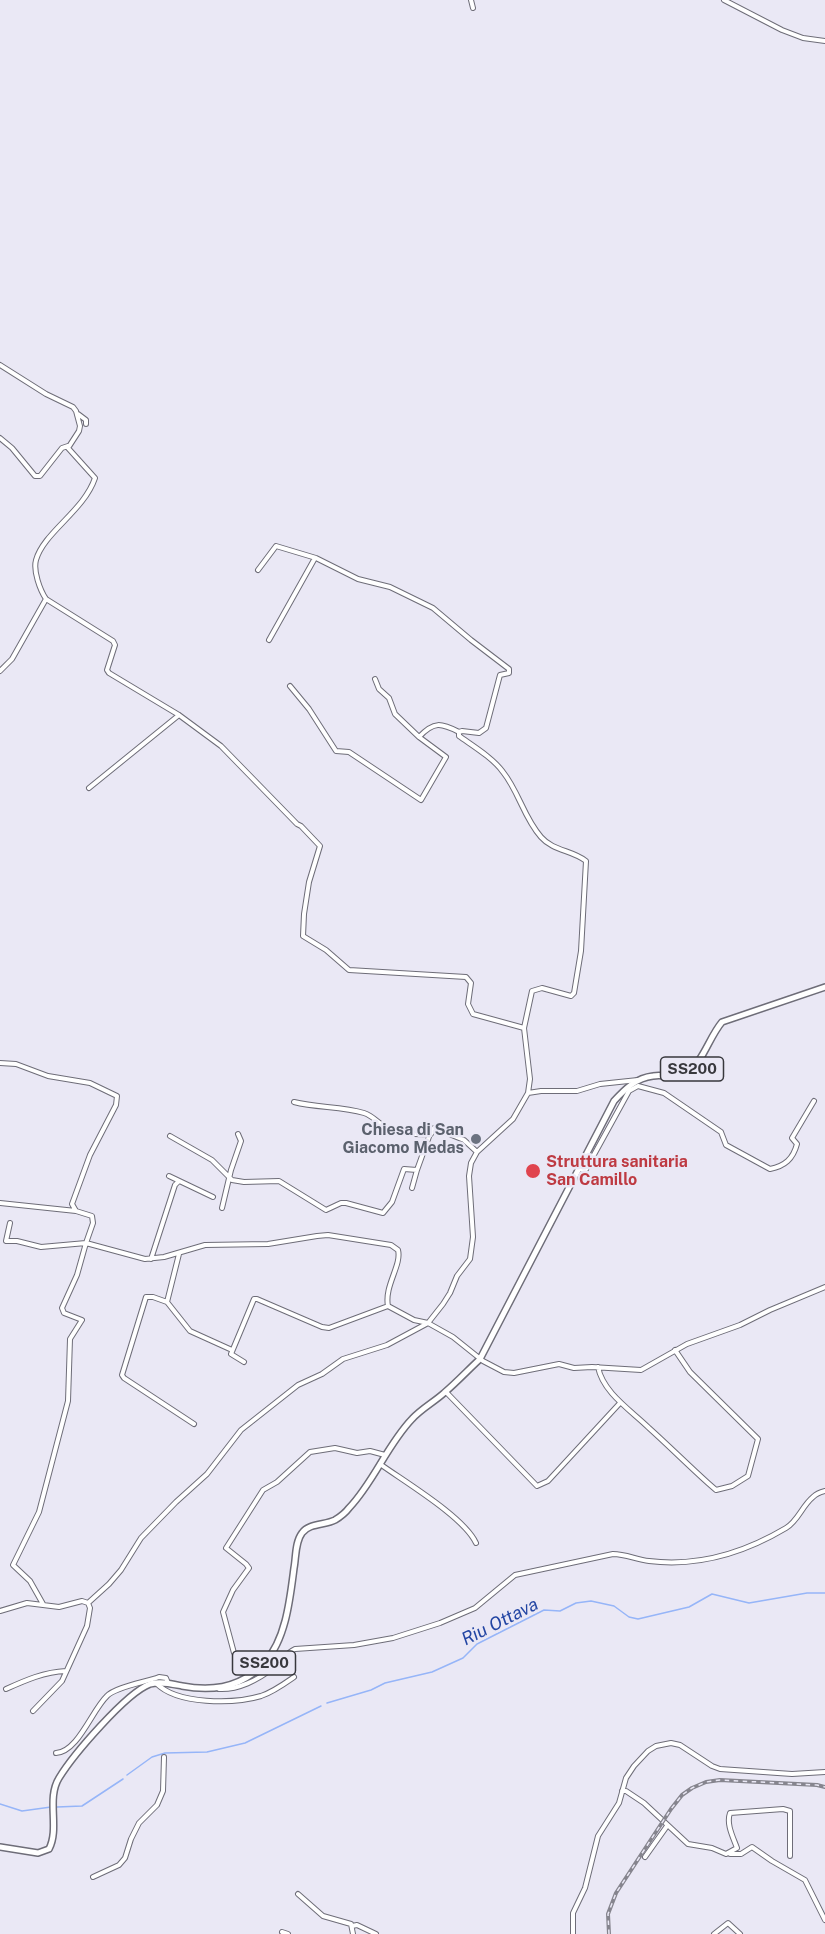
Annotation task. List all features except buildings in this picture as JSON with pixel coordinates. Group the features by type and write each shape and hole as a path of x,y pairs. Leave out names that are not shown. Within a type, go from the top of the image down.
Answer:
{"main road":[{"name":"SS200","path":"156,1683 219,1689 240,1682 271,1655 280,1634 290,1595 302,1532 310,1527 336,1520 348,1510 361,1495 412,1419 446,1392 480,1359 614,1101 638,1080 653,1076 681,1076 688,1073 697,1065 713,1033 722,1022 825,987"},
{"path":"0,1847 38,1853 49,1849 53,1838 55,1787 59,1778 109,1718 131,1696 156,1683"}],"street":[{"path":"471,0 473,8"},
{"path":"724,0 803,38 825,41"},
{"path":"0,364 46,394 73,407 77,414 80,431 69,446 62,448 40,476 35,476 0,438"},
{"path":"77,414 86,420 86,424"},
{"path":"69,446 70,452 95,478 85,500 43,546 35,561 38,580 46,599 112,641 115,645 107,670 109,673 179,715 221,746 320,846 309,882 303,936 326,950 349,970 466,977 471,983 468,1004 473,1014 524,1028"},
{"path":"258,570 274,546 315,558 358,579 390,587 433,608 511,671 500,675 486,728 479,733 459,732 447,726 434,725 426,729 419,737"},
{"path":"269,640 315,558"},
{"path":"0,671 12,659 46,599"},
{"path":"290,686 309,709 336,751 349,752 421,800 446,757 419,737 395,714 389,698 379,689 375,679"},
{"path":"89,788 179,715"},
{"path":"88,1603 121,1570 141,1538 207,1474 241,1430 298,1385 322,1374 343,1359 387,1345 428,1323 450,1293 457,1276 470,1259 473,1237 469,1176 471,1163 477,1152 513,1119 528,1093 530,1079 524,1028 532,991 542,988 571,996 574,993 581,951 586,861 580,856 556,849 542,838 529,821 503,771 459,736 459,732"},
{"path":"0,1063 16,1064 48,1076 90,1083 117,1096 116,1105 89,1159 72,1204 76,1210"},
{"path":"528,1093 541,1090 577,1090 600,1084 638,1080"},
{"path":"580,1169 585,1171 628,1091 638,1086 664,1093 721,1132 726,1145 770,1169 784,1166 795,1152 797,1144 792,1138 814,1101"},
{"path":"294,1102 366,1113 385,1128 430,1134"},
{"path":"412,1188 434,1128 464,1140 477,1152"},
{"path":"222,1209 229,1177 241,1141 238,1134"},
{"path":"170,1136 212,1160 232,1180 279,1181 326,1210 346,1203 383,1213 387,1211 392,1202 404,1169 417,1170"},
{"path":"169,1176 213,1197"},
{"path":"151,1258 175,1185 179,1181"},
{"path":"0,1203 76,1210 92,1216 93,1223 76,1275 62,1308 64,1313 81,1320 70,1339 68,1401 39,1512 13,1565 30,1581 42,1604"},
{"path":"10,1223 6,1241 17,1241 41,1247 86,1243 145,1259 179,1254 205,1245 268,1244 317,1236 391,1245 398,1250 399,1256 386,1299 388,1306 414,1320 428,1323 453,1337 480,1359 504,1372 514,1373 559,1364 574,1368 642,1370 687,1344 740,1325 825,1287"},
{"path":"167,1302 179,1254"},
{"path":"194,1424 122,1375 146,1297 167,1302 190,1331 232,1350"},
{"path":"244,1362 232,1356 232,1350 254,1299 329,1328 388,1306"},
{"path":"485,1350 484,1357 491,1365"},
{"path":"598,1367 601,1376 620,1403 647,1425 716,1490 732,1486 748,1476 758,1439 690,1371 675,1350"},
{"path":"472,1366 482,1363 491,1365"},
{"path":"446,1392 537,1486 548,1481 620,1403"},
{"path":"234,1653 223,1612 233,1590 249,1569 226,1548 263,1490 277,1482 314,1450 335,1448 357,1454 370,1451 386,1455"},
{"path":"380,1464 456,1520 471,1534 476,1543"},
{"path":"219,1689 232,1690 252,1680 273,1668 295,1649 393,1638 440,1623 475,1608 515,1575 613,1554 622,1554 648,1562 695,1561 738,1552 790,1526 813,1496 825,1491"},
{"path":"0,1611 27,1603 59,1607 82,1601 88,1603"},
{"path":"33,1711 62,1681 87,1626 90,1608 88,1603"},
{"path":"6,1689 32,1677 66,1671"},
{"path":"56,1753 66,1750 84,1730 95,1707 109,1693 159,1677 166,1678 168,1684"},
{"path":"156,1683 160,1688 192,1700 226,1701 264,1695 294,1677"},
{"path":"573,1934 573,1912 585,1888 598,1836 619,1803 629,1772 644,1755 656,1746 671,1743 680,1745 720,1769 792,1774 825,1772"},
{"path":"93,1877 119,1865 125,1858 139,1823 157,1805 163,1791 164,1757"},
{"path":"622,1791 626,1791 644,1803 688,1844 739,1855 752,1847 805,1880 825,1920"},
{"path":"729,1854 737,1848 730,1828 728,1817 730,1813 783,1809 790,1810 790,1857"},
{"path":"645,1857 667,1826"},
{"path":"298,1894 323,1916 352,1926 357,1924 376,1934"},
{"path":"714,1934 728,1923 740,1934"},
{"path":"352,1926 353,1934"},
{"path":"282,1932 288,1934"}],"waterway":[{"name":"Riu Ottava","path":"327,1703 371,1690 385,1683 432,1672 463,1658 477,1644 544,1610 560,1611 576,1603 591,1601 614,1606 629,1617 638,1619 689,1607 712,1594 749,1603 807,1593 825,1593"},
{"name":"Riu Ottava","path":"127,1775 152,1757 165,1753 207,1752 245,1743 321,1706"},
{"name":"Riu Ottava","path":"57,1807 82,1806 123,1779"},
{"name":"Riu Ottava","path":"0,1804 22,1811 51,1807"}],"railway":[{"path":"609,1934 608,1914 616,1893 671,1809 682,1795 692,1788 706,1782 720,1780 825,1787"}],"place":[{"name":"Chiesa di San Giacomo Medas","path":"476,1139"},
{"name":"Struttura sanitaria San Camillo","path":"533,1171"}]}
